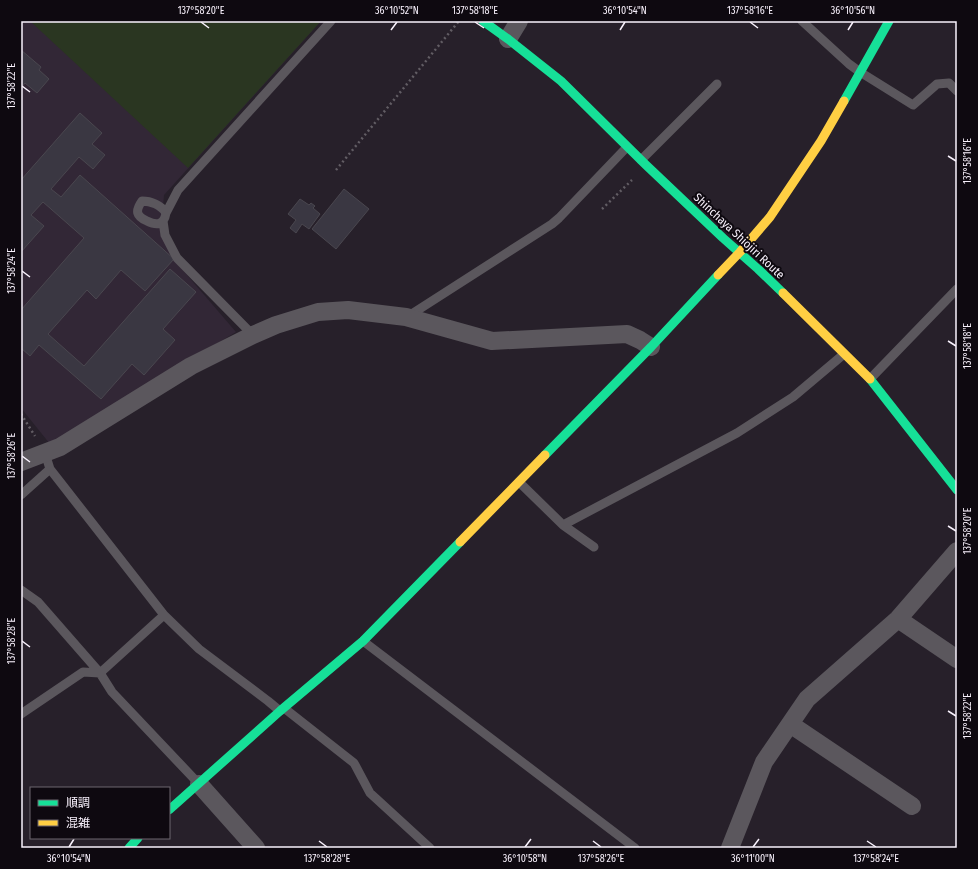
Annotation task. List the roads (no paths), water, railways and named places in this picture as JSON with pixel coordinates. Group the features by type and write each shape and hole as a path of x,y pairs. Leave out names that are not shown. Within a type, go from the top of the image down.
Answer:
{"street":[{"name":"Shinchaya Shiojiri Route","path":"483,21 561,81 627,147 723,238 758,268 870,379 957,490"},
{"path":"508,39 519,21"},
{"path":"170,809 282,709 363,641 651,348 740,252 770,217 821,142 889,21"},
{"path":"21,462 48,461 60,447 190,366 276,325 318,312 348,310 406,317 492,341 627,334 640,340 651,348"},
{"path":"730,848 764,762 807,699 898,619 957,551"},
{"path":"898,619 957,659"},
{"path":"790,724 912,806"},
{"path":"199,784 256,848"},
{"path":"129,848 137,839"}],"lane":[{"path":"253,335 177,258 165,234 164,217 178,190 331,21"},
{"path":"802,21 849,64 913,105 937,84 950,83 957,91"},
{"path":"644,163 717,84"},
{"path":"406,317 552,224 627,147"},
{"path":"870,379 957,290"},
{"path":"563,525 737,433 793,397 844,354"},
{"path":"21,495 48,461 164,615 199,650 268,701 282,709 354,763 370,793 430,848"},
{"path":"519,482 563,525 594,548"},
{"path":"21,590 38,602 100,673 112,692 199,784"},
{"path":"21,714 84,672 100,673 164,615"},
{"path":"363,641 634,848"}]}
